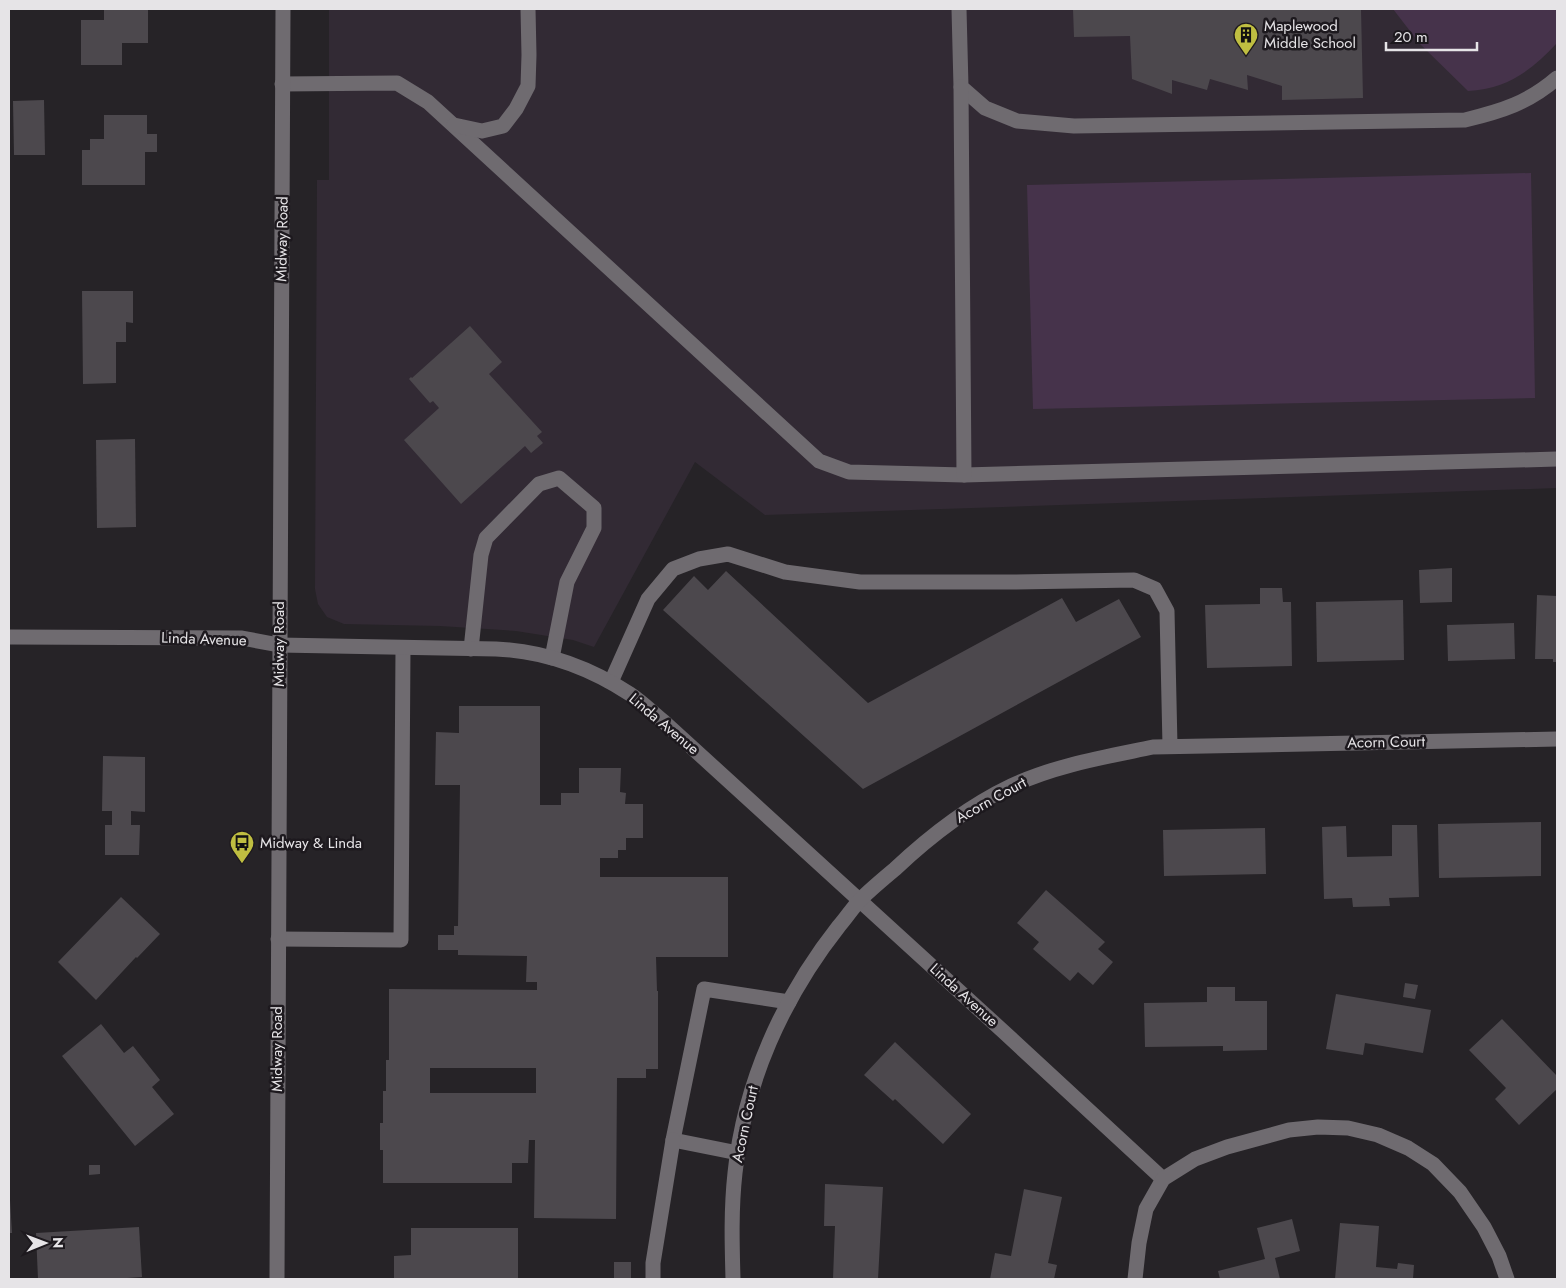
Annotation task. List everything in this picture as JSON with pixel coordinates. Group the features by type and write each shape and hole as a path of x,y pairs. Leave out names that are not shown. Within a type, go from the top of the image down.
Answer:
{"street":[{"name":"Midway Road","path":"277,1279 283,9"},
{"path":"453,124 482,131 503,126 516,109 528,86 528,9"},
{"path":"959,9 964,475"},
{"path":"961,87 985,108 1017,121 1074,126 1416,121 1465,120 1495,112 1521,103 1557,78"},
{"path":"282,84 397,83 428,102 819,461 849,472 964,475 1557,459"},
{"path":"471,649 481,555 486,538 539,484 559,478 594,508 594,528 567,582 552,658"},
{"path":"611,682 648,599 673,569 699,559 728,554 785,572 860,582 1134,580 1155,589 1167,611 1170,746"},
{"name":"Linda Avenue","path":"9,637 242,638 279,645 510,649 552,658 589,671 632,695 664,721 1163,1179"},
{"path":"278,939 400,940 403,648"},
{"name":"Acorn Court","path":"733,1279 732,1223 735,1174 743,1125 756,1077 774,1031 796,987 823,946 860,900 913,852 977,804 1012,786 1050,771 1088,760 1153,747 1557,739"},
{"path":"653,1279 653,1263 673,1140 704,989 789,1002"},
{"path":"1135,1279 1139,1243 1146,1209 1163,1179 1196,1159 1227,1147 1289,1130 1318,1127 1348,1128 1378,1135 1408,1148 1433,1164 1460,1192 1484,1227 1499,1256 1507,1279"},
{"path":"673,1140 738,1153"}],"shaded area":[{"path":"329,9 1557,9 1557,488 765,515 695,462 594,647 573,640 516,631 440,626 344,624 327,617 318,604 315,589 317,180 329,180"},
{"path":"1393,9 1557,9 1557,43 1538,62 1517,77 1495,87 1468,91 1420,44"},
{"path":"1531,173 1535,398 1033,409 1027,185"}],"building":[{"path":"104,9 148,9 148,43 122,43 122,65 81,65 81,20 104,20"},
{"name":"Maplewood Middle School","path":"1073,9 1361,9 1363,98 1282,100 1282,86 1247,75 1248,90 1210,79 1207,90 1172,80 1172,94 1132,79 1130,36 1074,37"},
{"path":"44,100 45,155 14,155 13,101"},
{"path":"104,115 147,115 147,134 157,134 157,152 145,152 145,185 82,185 82,150 90,150 90,139 104,139"},
{"path":"82,291 133,291 133,323 126,322 126,342 116,342 116,383 83,384"},
{"path":"470,326 502,362 489,374 542,432 537,436 543,443 531,453 525,446 461,504 404,440 439,408 433,401 430,403 409,379"},
{"path":"135,439 136,527 97,528 96,440"},
{"path":"1452,568 1452,602 1420,603 1419,570"},
{"path":"726,571 868,703 1062,598 1076,622 1119,599 1141,637 863,789 663,610 694,576 708,590"},
{"path":"1260,588 1282,588 1283,602 1291,602 1292,666 1207,668 1205,605 1260,604"},
{"path":"1537,595 1557,596 1557,662 1553,662 1553,659 1535,659"},
{"path":"1403,600 1404,660 1317,662 1316,602"},
{"path":"1514,623 1515,659 1448,661 1447,625"},
{"path":"459,706 540,706 540,805 561,805 561,793 579,793 579,768 621,768 620,792 626,793 625,804 643,804 643,838 626,838 626,850 618,850 618,858 600,858 600,877 728,877 728,957 656,957 658,1069 646,1069 646,1078 617,1078 616,1219 534,1218 535,1140 529,1140 528,1163 512,1163 512,1183 383,1183 383,1150 380,1150 380,1123 383,1123 383,1091 386,1091 386,1060 389,1060 389,989 537,990 537,982 526,982 527,956 458,955 458,950 438,950 438,935 454,935 454,926 458,926 460,785 435,785 436,732 459,733","holes":["430,1068 536,1068 536,1093 430,1093"]},
{"path":"103,756 145,757 145,812 131,811 131,825 140,825 139,855 105,855 105,825 112,825 112,811 102,811"},
{"path":"1541,822 1541,876 1439,878 1438,824"},
{"path":"1392,825 1417,825 1419,897 1389,898 1390,906 1353,907 1352,898 1324,899 1322,827 1346,826 1347,857 1392,856"},
{"path":"1265,828 1266,874 1164,876 1163,830"},
{"path":"1046,890 1105,942 1098,949 1113,962 1093,985 1078,972 1070,981 1033,949 1039,942 1017,923"},
{"path":"121,897 160,934 96,1000 58,962"},
{"path":"1405,983 1418,985 1415,999 1403,997"},
{"path":"1207,987 1235,987 1235,1001 1267,1001 1267,1050 1223,1051 1223,1046 1145,1047 1144,1003 1207,1002"},
{"path":"1336,994 1431,1010 1423,1053 1365,1043 1363,1055 1326,1049"},
{"path":"1502,1019 1557,1076 1557,1089 1519,1125 1495,1099 1506,1088 1469,1050"},
{"path":"101,1024 124,1053 133,1046 160,1080 152,1087 174,1114 135,1146 62,1056"},
{"path":"895,1042 971,1114 943,1144 895,1099 893,1101 864,1075"},
{"path":"89,1165 100,1165 100,1174 89,1175"},
{"path":"825,1184 883,1187 878,1279 833,1279 835,1226 824,1226"},
{"path":"1024,1189 1062,1197 1048,1263 1057,1265 1054,1279 990,1279 995,1253 1011,1256"},
{"path":"10,1200 12,1233 9,1233"},
{"path":"1292,1219 1300,1251 1275,1258 1280,1279 1220,1279 1218,1271 1265,1259 1257,1228"},
{"path":"1340,1223 1379,1226 1376,1267 1397,1269 1398,1263 1414,1265 1413,1279 1335,1279"},
{"path":"139,1227 142,1277 38,1279 36,1233"},
{"path":"411,1228 518,1228 518,1279 394,1279 394,1256 411,1255"},
{"path":"614,1262 631,1262 631,1279 614,1279"}],"place":[{"name":"Maplewood Middle School","path":"1246,56"},
{"name":"Midway & Linda","path":"242,864"}]}
